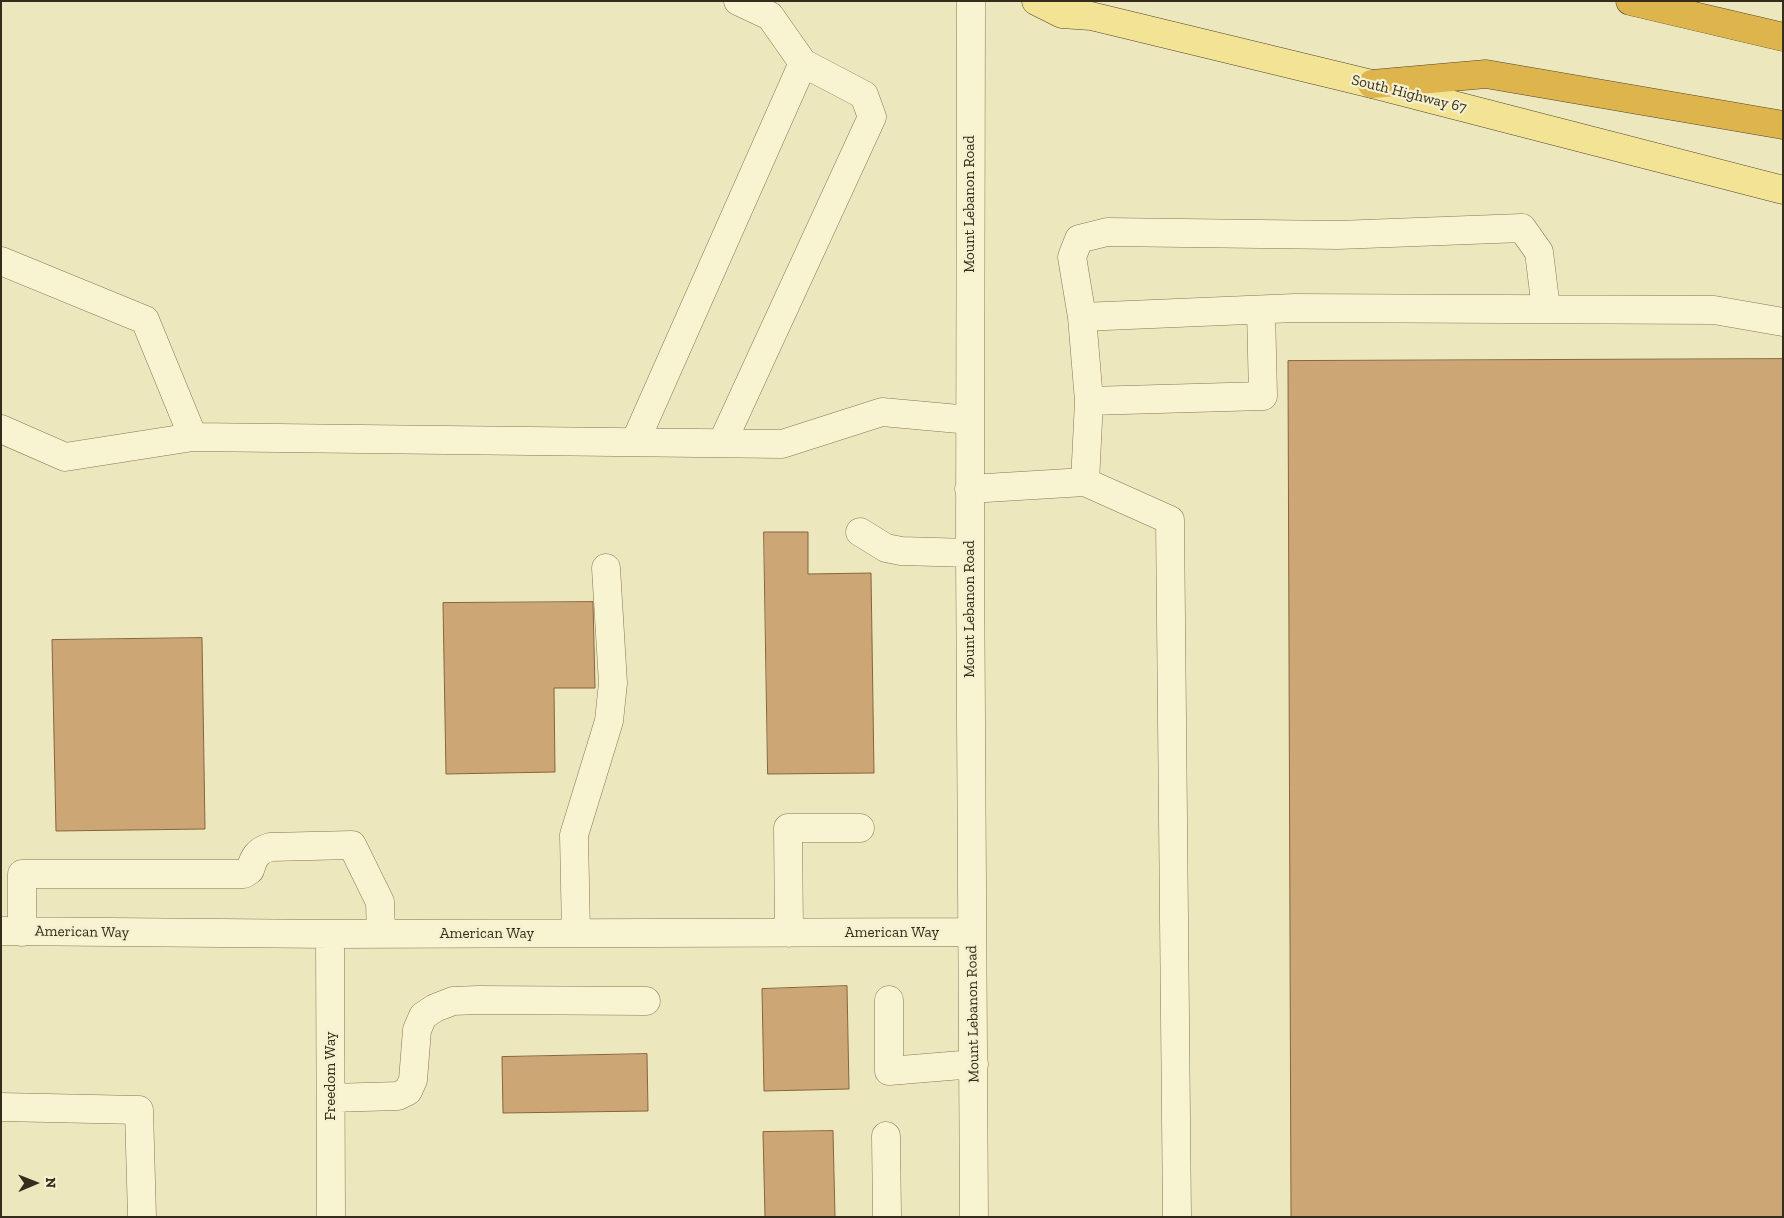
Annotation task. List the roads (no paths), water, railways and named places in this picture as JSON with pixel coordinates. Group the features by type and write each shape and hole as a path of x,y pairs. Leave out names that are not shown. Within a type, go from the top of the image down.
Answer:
{"highway":[{"path":"1630,1 1783,37"},
{"path":"1372,84 1486,74 1783,125"}],"main road":[{"name":"South Highway 67","path":"1036,1 1062,14 1083,9 1783,190"}],"street":[{"path":"722,443 872,117 864,95 803,63 770,16 738,1"},
{"name":"Mount Lebanon Road","path":"970,1 970,553 974,1217"},
{"path":"635,442 803,63"},
{"path":"1085,482 1089,401 1082,317 1072,257 1078,239 1107,232 1338,235 1522,228 1539,252 1546,309"},
{"path":"1,260 145,320 193,438"},
{"path":"1082,317 1295,308 1714,310 1783,322"},
{"path":"1089,401 1263,396 1261,310"},
{"path":"1,429 65,457 193,438 782,444 882,412 970,420"},
{"path":"970,489 1085,482 1170,520 1177,1217"},
{"path":"860,532 886,548 901,551 970,553"},
{"path":"576,934 574,834 609,721 614,683 606,568"},
{"path":"789,933 788,828 860,828"},
{"path":"12,931 22,874 244,874 250,870 258,851 270,847 352,845 380,902 381,934"},
{"name":"American Way","path":"12,931 330,934 972,932"},
{"name":"Freedom Way","path":"330,934 331,1217"},
{"path":"889,1000 889,1071 974,1064"},
{"path":"331,1098 398,1096 408,1091 413,1080 417,1030 423,1016 435,1008 453,1001 646,1001"},
{"path":"1,1107 139,1110 142,1217"},
{"path":"886,1136 887,1217"}]}
